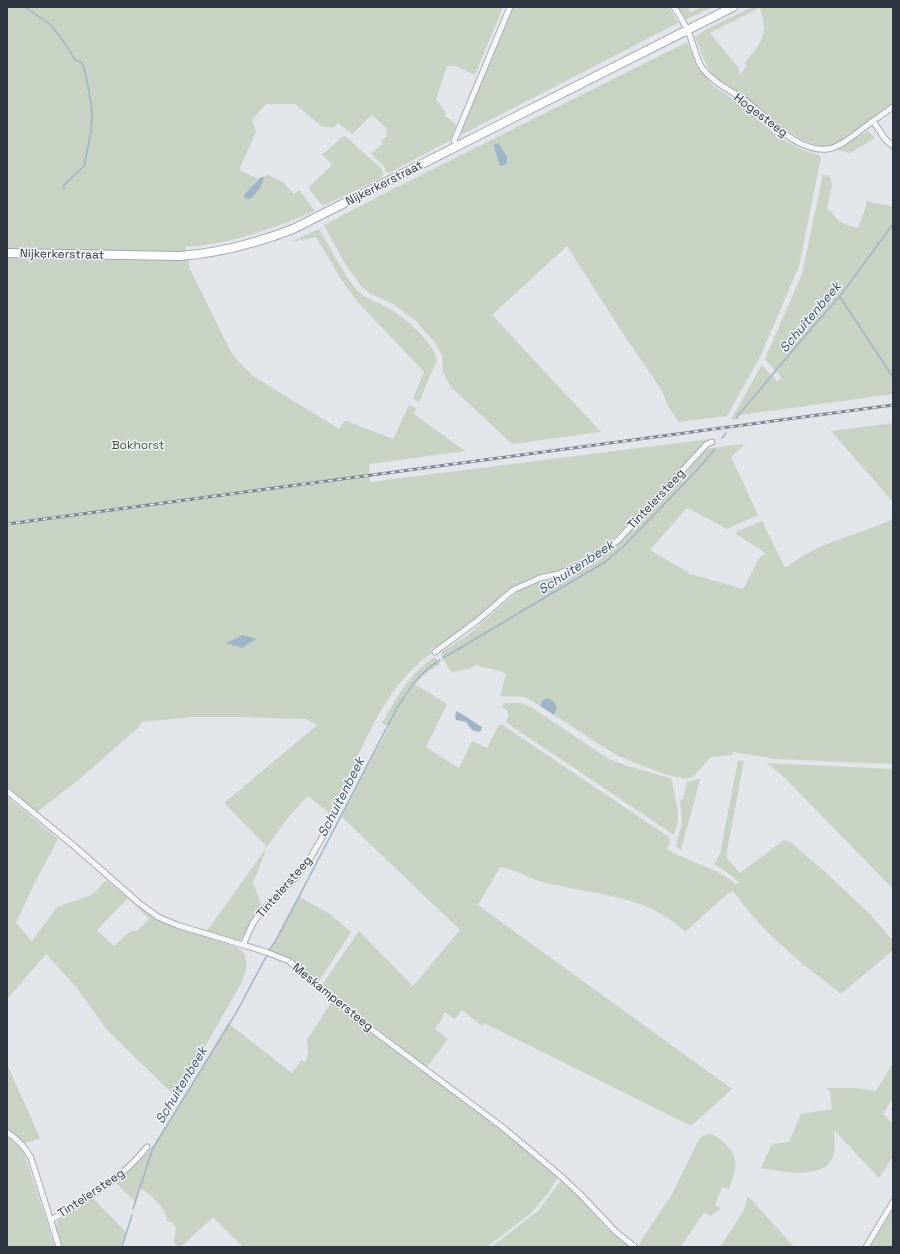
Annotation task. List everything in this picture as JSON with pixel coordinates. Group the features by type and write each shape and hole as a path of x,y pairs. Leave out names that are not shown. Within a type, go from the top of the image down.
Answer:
{"main road":[{"name":"Nijkerkerstraat","path":"7,253 196,255 238,247 293,229 733,7"}],"street":[{"path":"457,146 454,141 510,7"},
{"name":"Hogesteeg","path":"674,7 687,31 701,66 714,81 744,100 776,127 805,145 817,149 827,150 837,146 893,107"},
{"path":"873,121 885,139 893,146"},
{"name":"Tintelersteeg","path":"435,652 477,621 513,590 540,578 558,574 602,553 618,540 707,444 712,442"},
{"name":"Meskampersteeg","path":"7,791 148,910 172,923 289,961 355,1017 501,1126 562,1177 616,1232 635,1247"},
{"name":"Tintelersteeg","path":"243,945 253,923 261,912 297,876 312,855 327,829"},
{"path":"7,1132 26,1149 31,1158 59,1247"},
{"name":"Tintelersteeg","path":"51,1220 111,1182 127,1170 147,1148"},
{"path":"866,1247 893,1202"}],"green space":[{"name":"Bokhorst","path":"7,7 503,7 475,75 456,66 447,66 436,99 446,116 456,125 453,139 389,173 386,172 383,165 371,154 383,144 381,141 387,136 386,128 372,115 352,134 338,123 333,128 321,126 295,104 266,104 252,120 256,132 239,170 259,179 244,195 261,187 264,177 268,175 283,182 294,194 299,190 315,211 252,235 219,243 185,247 190,269 231,352 253,376 339,429 344,422 347,421 393,439 409,405 416,408 414,414 465,451 370,464 370,482 710,439 607,545 594,554 571,563 571,565 555,572 533,577 516,586 438,649 435,647 430,650 432,653 419,663 398,685 381,711 330,814 308,796 289,816 267,847 224,803 317,725 306,719 193,717 141,722 139,727 82,777 37,812 7,786"},
{"path":"511,7 669,7 678,23 457,137"},
{"path":"676,7 687,7 691,12 701,7 713,7 685,20"},
{"path":"752,7 893,7 893,103 870,121 834,144 827,146 817,145 806,141 794,135 744,96 723,83 712,73 704,60 695,37 705,30","holes":["760,8 764,25 762,38 744,64 747,65 740,75 738,67 710,33"]},
{"path":"687,42 697,65 711,84 745,108 776,135 805,151 821,157 799,266 760,357 727,416 679,422 668,406 662,391 567,246 492,315 601,432 512,444 450,386 443,372 443,358 437,345 415,320 393,304 369,293 361,286 344,262 324,225"},
{"path":"868,131 875,138 850,153 837,150"},
{"path":"345,136 380,167 383,172 383,177 323,206 308,188 332,165 322,154"},
{"path":"823,174 830,177 832,186 827,209 838,220 849,226 858,228 866,206 866,201 893,207 893,394 740,415 738,419 731,420 762,365 778,382 781,377 765,359 802,274"},
{"path":"319,229 342,270 358,291 365,297 390,309 404,319 425,338 430,345 437,360 419,402 413,399 424,372 356,300 341,279 316,237 290,242"},
{"path":"893,423 893,502 831,431"},
{"path":"745,444 731,457 758,515 727,529 688,508 650,550 691,574 743,589 760,557 766,553 736,534 736,532 762,521 784,566 787,567 799,558 825,545 893,519 893,764 775,759 733,752 733,755 711,757 693,777 685,779 664,774 616,755 554,715 557,708 540,703 540,706 525,697 500,696 506,675 503,672 476,665 452,673 441,656 442,652 468,635 520,590 533,584 576,573 598,561 610,552 684,476 704,449"},
{"path":"435,657 440,664 427,672 415,684 447,704 426,747 459,768 472,741 487,748 497,728 501,724 669,837 670,842 667,849 675,854 720,873 736,884 739,882 714,864 720,854 738,760 744,761 727,851 727,858 740,873 784,840 790,842 870,914 893,941 893,950 841,994 783,947 757,921 733,891 726,895 685,932 670,919 654,910 636,903 543,882 500,867 478,905 732,1089 691,1126 484,1023 482,1026 462,1010 455,1019 444,1012 442,1019 435,1029 448,1039 427,1067 322,985 359,931 413,986 460,930 341,816 389,727 382,723 411,678 426,663"},
{"path":"504,703 521,703 531,707 609,759 672,779 678,813 677,827 674,835 507,723 508,711 502,707"},
{"path":"767,763 893,769 893,889 786,779"},
{"path":"700,779 681,850 676,845 682,823 680,800 683,799 687,782"},
{"path":"7,797 58,839 32,888 16,923 32,941 57,907 89,896 106,880 128,898 97,930 114,946 129,932 138,930 149,919 133,903 161,921 238,948 245,955 246,969 242,982 176,1097 108,1031 76,987 46,954 7,999"},
{"path":"267,847 253,883 262,906 240,940 207,931"},
{"path":"298,896 330,914 351,932 319,981 290,959 269,951"},
{"path":"332,1001 511,1137 558,1177 549,1192 531,1213 487,1247 243,1247 213,1217 181,1247 178,1247 174,1242 176,1228 173,1223 167,1221 164,1210 161,1206 140,1188 135,1202 114,1181 139,1162 153,1146 178,1108 228,1023 292,1073 301,1060 305,1062 308,1054 307,1040"},
{"path":"893,1063 893,1098 883,1114 893,1124 893,1156 879,1178 834,1130 833,1156 827,1166 810,1172 789,1172 761,1168 772,1144 789,1142 801,1114 832,1109 830,1091 826,1088 856,1088 876,1091"},
{"path":"7,1064 40,1138 39,1139 24,1143 7,1130"},
{"path":"709,1134 716,1136 728,1147 732,1152 735,1163 734,1175 729,1189 722,1187 715,1205 721,1208 711,1216 704,1212 681,1247 640,1247 639,1246 642,1239 671,1196 699,1139 702,1136"},
{"path":"7,1136 23,1150 55,1247 7,1247"},
{"path":"562,1181 580,1198 606,1228 632,1247 491,1247 539,1210"},
{"path":"748,1196 794,1247 720,1247 743,1212"},
{"path":"92,1197 126,1232 121,1247 62,1247 56,1230 58,1221"},
{"path":"893,1209 893,1247 870,1247"}],"water":[{"path":"498,143 507,156 507,162 505,165 501,166 499,164 494,146"},
{"path":"261,177 264,177 261,187 250,199 244,198 244,195"},
{"path":"243,635 256,639 242,648 226,643"},
{"path":"546,698 552,700 557,708 554,715 540,706 542,701"},
{"path":"457,711 482,727 481,731 478,732 472,730 466,722 456,720 455,716"}],"waterway":[{"path":"25,7 51,25 75,60 81,62 86,73 92,110 90,140 84,166 64,185 64,189"},
{"name":"Schuitenbeek","path":"736,418 840,296 893,224"},
{"path":"840,297 893,377"},
{"name":"Schuitenbeek","path":"722,438 726,433"},
{"name":"Schuitenbeek","path":"443,658 605,562 623,547 698,469 715,449"},
{"name":"Schuitenbeek","path":"269,950 290,914 397,708 421,675 440,660"},
{"name":"Schuitenbeek","path":"133,1209 153,1148 236,1013 267,955"},
{"name":"Schuitenbeek","path":"122,1247 132,1215"}],"railway":[{"path":"7,524 893,405"}]}
